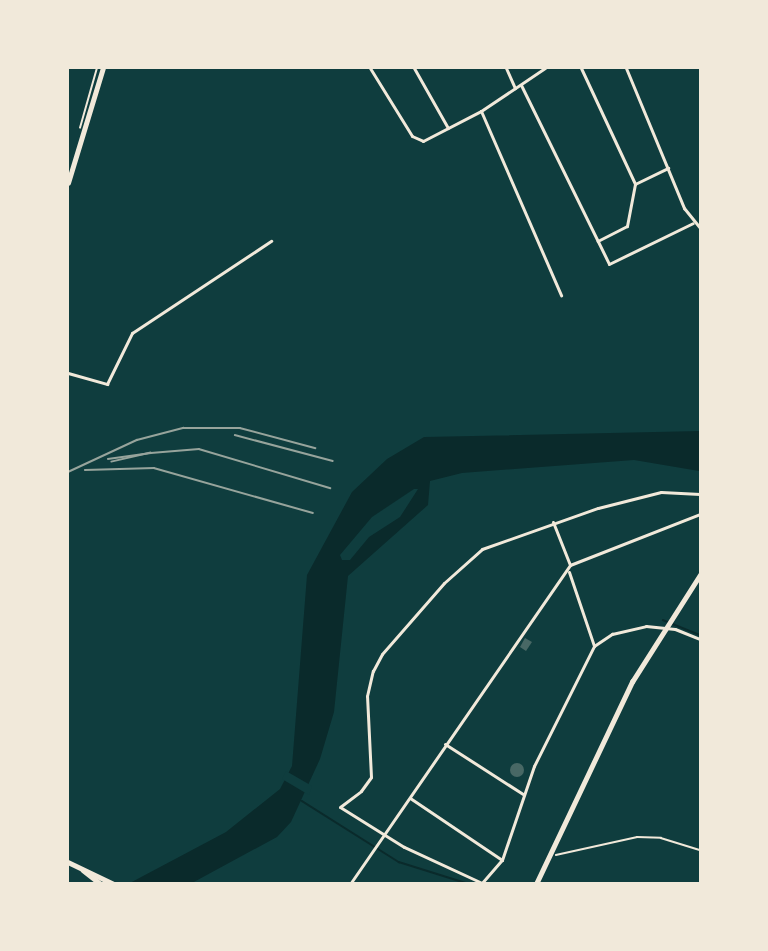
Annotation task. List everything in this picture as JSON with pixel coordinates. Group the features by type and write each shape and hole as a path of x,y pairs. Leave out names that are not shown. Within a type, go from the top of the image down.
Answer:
{"main road":[{"path":"68,183 103,68"},
{"path":"536,884 611,723 670,620 700,575"},
{"path":"68,862 107,878 114,884"},
{"path":"78,867 101,883"}],"street":[{"path":"370,68 417,140 423,141 481,111 545,68"},
{"path":"414,68 448,128"},
{"path":"506,68 515,88"},
{"path":"581,68 635,184 627,226 598,241"},
{"path":"626,68 693,223 700,228"},
{"path":"521,85 611,265 693,223"},
{"path":"481,111 561,295"},
{"path":"635,184 668,168"},
{"path":"68,373 107,384 132,333 271,241"},
{"path":"700,494 662,492 553,522 500,540 472,556 382,654 369,681 367,696 371,777 361,791 340,807 404,847 482,883 502,860 523,794 542,747 594,646 612,634 646,626 675,628 700,639"},
{"path":"570,565 700,514"},
{"path":"350,884 445,744 568,571 570,565 553,522"},
{"path":"568,571 594,646"},
{"path":"445,744 523,794"},
{"path":"410,798 502,860"}],"path":[{"path":"79,127 97,68"},
{"path":"549,858 570,850 637,837 661,838 700,850"}],"water":[{"path":"700,431 699,471 634,460 462,473 430,481 428,505 348,576 334,712 320,759 291,822 277,837 192,883 128,884 226,832 280,789 292,766 307,575 352,492 387,459 424,437","holes":["414,489 418,489 400,517 369,537 350,560 342,560 340,555 372,517"]}],"pier":[{"path":"286,771 312,786 309,795 282,779"}],"building":[{"path":"525,638 532,642 526,651 520,647"},
{"path":"517,763 522,765 524,770 522,775 517,777 512,775 510,770 512,765"}],"waterway":[{"path":"663,620 700,635"},
{"path":"302,801 399,862 469,884"}],"railway":[{"path":"68,472 137,440 183,428 240,428 315,448"},
{"path":"235,435 333,461"},
{"path":"151,453 199,449 330,488"},
{"path":"108,459 151,453 112,462"},
{"path":"85,470 154,468 313,513"}]}
